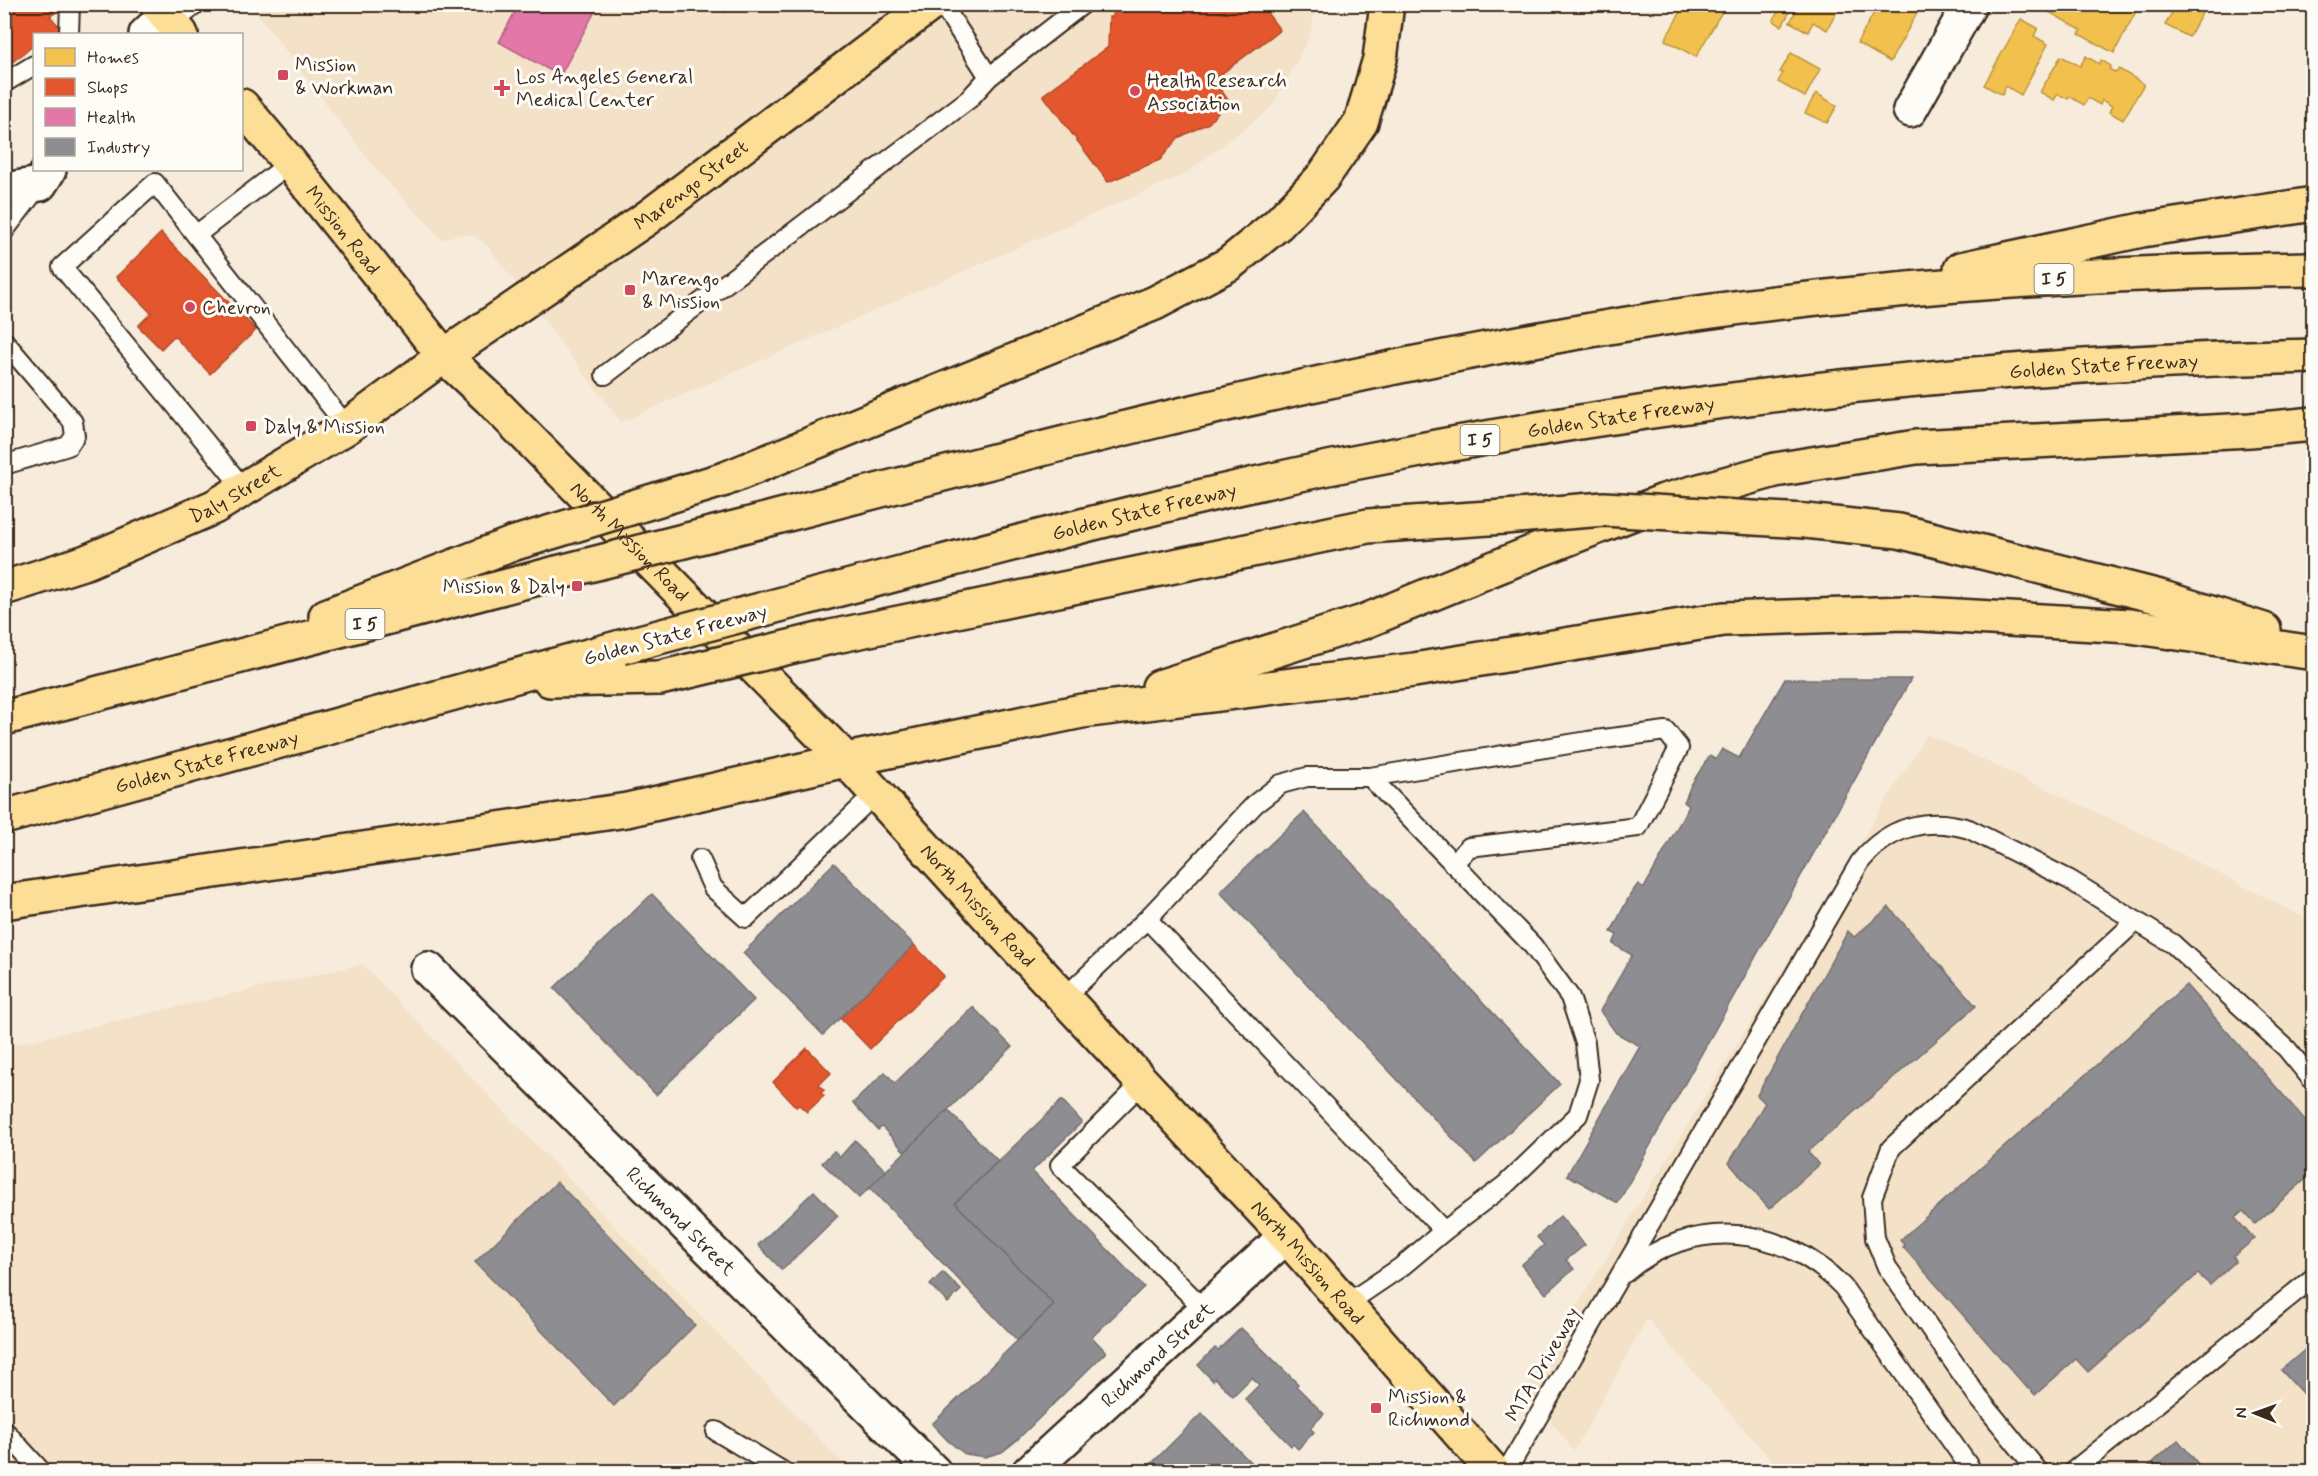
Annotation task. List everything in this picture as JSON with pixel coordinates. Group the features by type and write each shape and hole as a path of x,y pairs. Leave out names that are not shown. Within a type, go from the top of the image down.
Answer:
{"main road":[{"name":"Marengo Street","path":"444,356 647,218 931,4"},
{"path":"172,675 512,544 725,479 1155,303 1229,264 1278,224 1323,177 1361,122 1380,59 1387,4"},
{"name":"Mission Road","path":"243,107 444,356"},
{"path":"1842,295 2142,230 2298,206"},
{"name":"I 5","path":"4,718 1031,451 1343,377 1622,324 1842,295 2072,278 2313,269"},
{"name":"Daly Street","path":"4,588 86,562 214,507 347,427 444,356"},
{"name":"North Mission Road","path":"444,356 489,398 846,760 1286,1236 1494,1472"},
{"name":"Golden State Freeway","path":"4,817 809,597 1147,509 1354,463 1729,400 1862,383 2015,370 2164,361 2313,356"},
{"path":"1082,711 1363,622 1664,501 1775,470 1916,447 2250,430 2313,424"},
{"path":"503,681 660,678 831,637 1368,526 1604,509 1805,521 1899,531 2160,597 2313,647"},
{"path":"4,902 627,810 846,760 1082,711 1414,670 1724,619 1905,613 2130,626 2313,653"}],"street":[{"path":"1910,110 1970,4"},
{"path":"4,190 44,177"},
{"name":"Richmond Street","path":"428,969 934,1472"},
{"name":"Richmond Street","path":"1029,1472 1286,1236"}],"lane":[{"path":"942,4 989,77"},
{"path":"605,375 969,99 989,77 1083,4"},
{"path":"69,33 70,5"},
{"path":"4,83 33,66"},
{"path":"196,235 290,163"},
{"path":"244,489 62,267 151,176 347,427"},
{"path":"4,231 44,177"},
{"path":"4,341 73,422 75,436 68,446 4,465"},
{"path":"1064,998 1147,919 1255,804 1281,784 1307,777 1370,777 1588,741 1666,731 1679,748 1638,827 1469,847 1453,864"},
{"path":"1345,1305 1401,1267 1505,1185 1578,1115 1589,1080 1585,1043 1570,997 1533,946 1370,777"},
{"path":"700,859 713,888 746,918 876,794"},
{"name":"MTA Driveway","path":"1506,1472 1860,862 1884,839 1904,829 1926,823 1948,823 1970,829 2070,880 2173,944 2287,1049 2313,1082"},
{"path":"1147,919 1444,1231"},
{"path":"2039,1472 1978,1397 1887,1267 1875,1238 1872,1198 1891,1148 2136,921"},
{"path":"1143,1083 1060,1165 1205,1310"},
{"path":"1617,1280 1646,1257 1662,1249 1679,1242 1714,1235 1750,1236 1785,1245 1801,1253 1830,1274 1843,1287 1973,1472"},
{"path":"2072,1472 2313,1277"},
{"path":"4,1430 42,1472"},
{"path":"716,1431 784,1472"}],"shaded area":[{"path":"251,5 1316,5 1310,36 1272,107 1187,173 621,422 485,243 472,235 458,234 443,240 378,172"},
{"path":"1927,734 2137,831 2313,922 2313,1471 1781,1471 1647,1319 1574,1451 1526,1389"},
{"path":"362,964 850,1471 5,1471 4,1047"}],"building: Homes":[{"path":"1685,4 1718,4 1724,8 1696,57 1665,40"},
{"path":"1782,4 1794,4 1782,26 1773,21"},
{"path":"1800,4 1841,4 1827,30 1813,22 1808,32 1790,22"},
{"path":"1879,4 1922,4 1890,62 1857,43"},
{"path":"2035,4 2140,4 2114,53 2079,34 2081,30"},
{"path":"2177,4 2207,4 2189,37 2165,25"},
{"path":"2021,19 2038,28 2034,36 2048,44 2021,95 2006,86 2002,95 1984,85"},
{"path":"1791,53 1820,69 1805,97 1778,82 1783,73 1780,72"},
{"path":"2061,56 2080,66 2086,56 2099,64 2101,60 2111,66 2109,69 2116,73 2119,69 2144,84 2123,120 2109,112 2112,106 2102,100 2100,105 2088,98 2084,105 2069,96 2068,99 2058,94 2054,100 2040,92"},
{"path":"1816,93 1837,106 1827,123 1805,113"}],"building: Shops":[{"path":"4,4 49,4 55,13 50,16 63,31 60,33 33,33 33,46 10,64 6,58 4,59"},
{"name":"Health Research Association","path":"1117,4 1140,5 1139,10 1155,12 1164,4 1264,4 1262,6 1280,30 1216,78 1228,100 1209,123 1178,138 1160,160 1108,182 1043,95 1108,47 1109,17 1113,17 1113,12 1110,11 1111,7 1117,8"},
{"path":"161,233 256,330 210,374 174,336 161,349 138,326 151,313 116,277"},
{"path":"914,945 944,976 870,1049 840,1018"},
{"path":"807,1048 831,1073 819,1085 824,1090 821,1093 824,1096 807,1112 799,1105 796,1107 773,1082"}],"building: Health":[{"path":"519,4 599,4 560,76 499,42"},
{"path":"712,4 730,4 726,12"}],"building: Industry":[{"path":"1785,679 1911,679 1618,1203 1567,1175 1640,1046 1616,1033 1600,1011 1632,955 1613,944 1617,935 1611,932 1638,884 1644,888 1689,806 1684,802 1691,785 1710,755 1716,759 1722,749 1739,758"},
{"path":"1304,812 1560,1084 1476,1163 1220,892"},
{"path":"834,863 914,945 823,1035 743,953"},
{"path":"652,894 754,1000 656,1095 554,988"},
{"path":"1889,907 1976,1006 1808,1152 1819,1165 1769,1209 1729,1163 1765,1103 1757,1095 1848,931 1854,937"},
{"path":"2186,985 2314,1130 2314,1172 2255,1224 2243,1211 2235,1218 2254,1239 2233,1257 2236,1261 2210,1285 2198,1274 2088,1372 2076,1359 2035,1395 1903,1247 1905,1246 1900,1240"},
{"path":"973,1007 1012,1047 905,1152 882,1127 878,1130 853,1103 885,1072 895,1083"},
{"path":"1062,1100 1082,1122 1032,1171 1144,1287 1092,1337 1106,1352 1016,1441 1002,1452 985,1457 965,1454 948,1441 932,1424 1054,1305 955,1203"},
{"path":"948,1110 998,1161 955,1203 1054,1305 1017,1340 869,1187"},
{"path":"855,1140 886,1171 859,1198 822,1163 834,1151 840,1157"},
{"path":"557,1182 695,1325 614,1406 475,1262"},
{"path":"814,1191 838,1216 782,1270 758,1245"},
{"path":"1560,1216 1585,1245 1566,1260 1574,1269 1546,1294 1521,1265 1544,1245 1537,1237"},
{"path":"943,1272 961,1290 948,1303 930,1285"},
{"path":"1241,1328 1298,1384 1296,1386 1324,1414 1310,1428 1314,1432 1298,1449 1293,1444 1291,1446 1245,1399 1259,1385 1252,1377 1233,1396 1215,1378 1213,1381 1198,1365"},
{"path":"2314,1342 2314,1406 2281,1370"},
{"path":"1202,1413 1260,1472 1143,1472"},
{"path":"2178,1440 2205,1472 2142,1472"}],"place":[{"name":"Mission & Workman","path":"283,75"},
{"name":"Los Angeles General Medical Center","path":"502,88"},
{"name":"Health Research Association","path":"1135,91"},
{"name":"Marengo & Mission","path":"630,290"},
{"name":"Chevron","path":"190,307"},
{"name":"Daly & Mission","path":"251,426"},
{"name":"Mission & Daly","path":"577,586"},
{"name":"Mission & Richmond","path":"1376,1408"}]}
